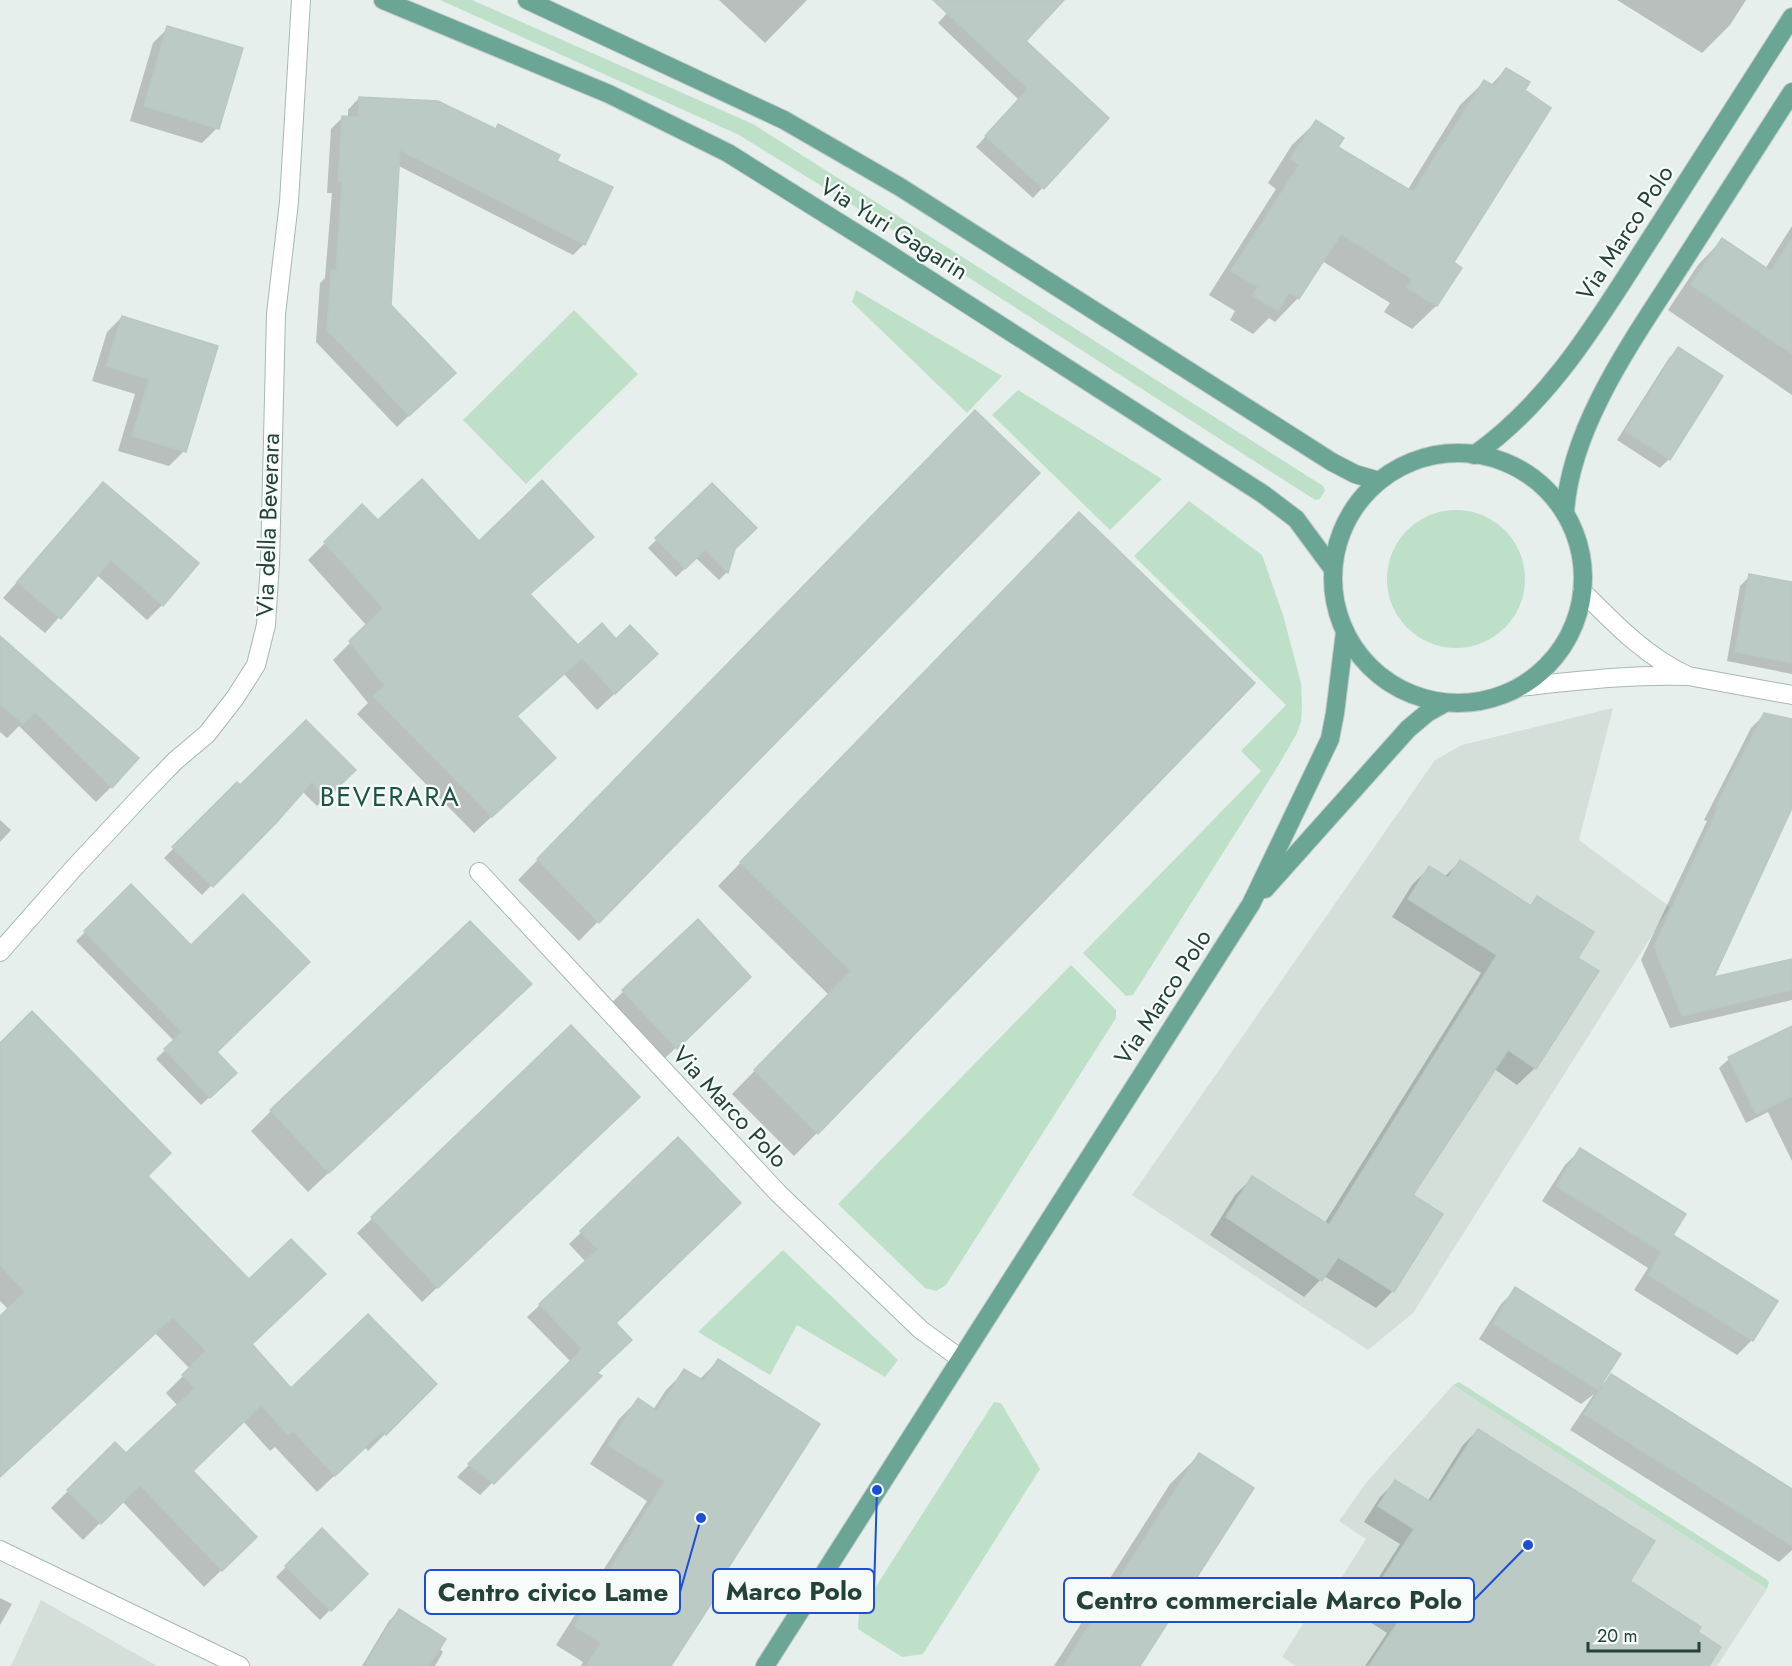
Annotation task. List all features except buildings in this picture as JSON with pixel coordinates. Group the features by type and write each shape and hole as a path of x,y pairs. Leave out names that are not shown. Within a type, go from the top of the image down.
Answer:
{"main road":[{"name":"Via Yuri Gagarin","path":"383,0 609,94 728,153 883,249 1263,494 1296,519 1333,569"},
{"name":"Via Yuri Gagarin","path":"527,0 784,120 900,187 1332,462 1355,474 1379,481"},
{"name":"Via Marco Polo","path":"1474,454 1509,427 1546,390 1569,361 1608,305 1792,17"},
{"path":"1565,513 1566,494 1573,460 1608,386 1641,327 1792,92"},
{"path":"1448,454 1474,454 1491,458 1521,471 1540,485 1565,513 1578,543 1583,574 1582,591 1576,618 1565,643 1545,668 1506,694 1478,702 1445,703 1409,693 1387,682 1361,657 1345,632 1336,606 1333,569 1338,541 1346,522 1360,500 1379,481 1410,462 1448,454"},
{"name":"Via Marco Polo","path":"765,1666 1251,904 1329,739 1335,713 1345,632"},
{"name":"Via Marco Polo","path":"1251,904 1408,729 1427,713 1445,703"}],"street":[{"name":"Via della Beverara","path":"0,952 73,869 175,761 207,734 235,698 256,665 266,625 270,563 276,314 289,202 301,0"},
{"path":"1582,591 1649,654 1688,676"},
{"path":"1519,687 1611,678 1688,676 1792,695"},
{"name":"Via Marco Polo","path":"479,872 778,1193 921,1330 961,1359"},
{"path":"0,1550 240,1666"}],"shaded area":[{"path":"1613,708 1579,840 1670,907 1413,1313 1368,1350 1132,1195 1435,760 1462,745"},
{"path":"1453,1385 1767,1589 1717,1666 1296,1666 1282,1657 1311,1611 1318,1615 1366,1539 1339,1521 1366,1483"},
{"path":"41,1600 157,1666 11,1666"}],"green space":[{"path":"440,0 472,0 753,124 1323,486 1325,491 1320,499 1315,500 935,256 739,135"},
{"path":"856,290 1002,376 967,413 852,302"},
{"path":"574,310 638,374 526,484 463,420"},
{"path":"1018,390 1162,479 1110,530 992,415"},
{"path":"1189,501 1262,555 1283,615 1301,683 1301,722 1278,766 1133,995 1126,996 1083,953 1261,771 1241,751 1286,705 1134,556"},
{"path":"1456,510 1482,515 1505,530 1520,553 1525,579 1520,605 1505,628 1482,643 1456,648 1430,643 1407,628 1392,605 1387,579 1392,553 1407,530 1430,515"},
{"path":"1071,965 1116,1010 1116,1018 946,1285 936,1291 925,1288 838,1204"},
{"path":"783,1250 898,1360 885,1377 797,1325 770,1375 698,1332"},
{"path":"1459,1382 1766,1579 1769,1582 1767,1589 1453,1385"},
{"path":"994,1402 1001,1403 1040,1469 923,1654 902,1657 858,1629 859,1613"}],"place":[{"name":"Marco Polo","path":"877,1490"},
{"name":"Centro civico Lame","path":"701,1518"},
{"name":"Centro commerciale Marco Polo","path":"1528,1545"}],"district":[{"name":"BEVERARA","path":"390,797"}]}
